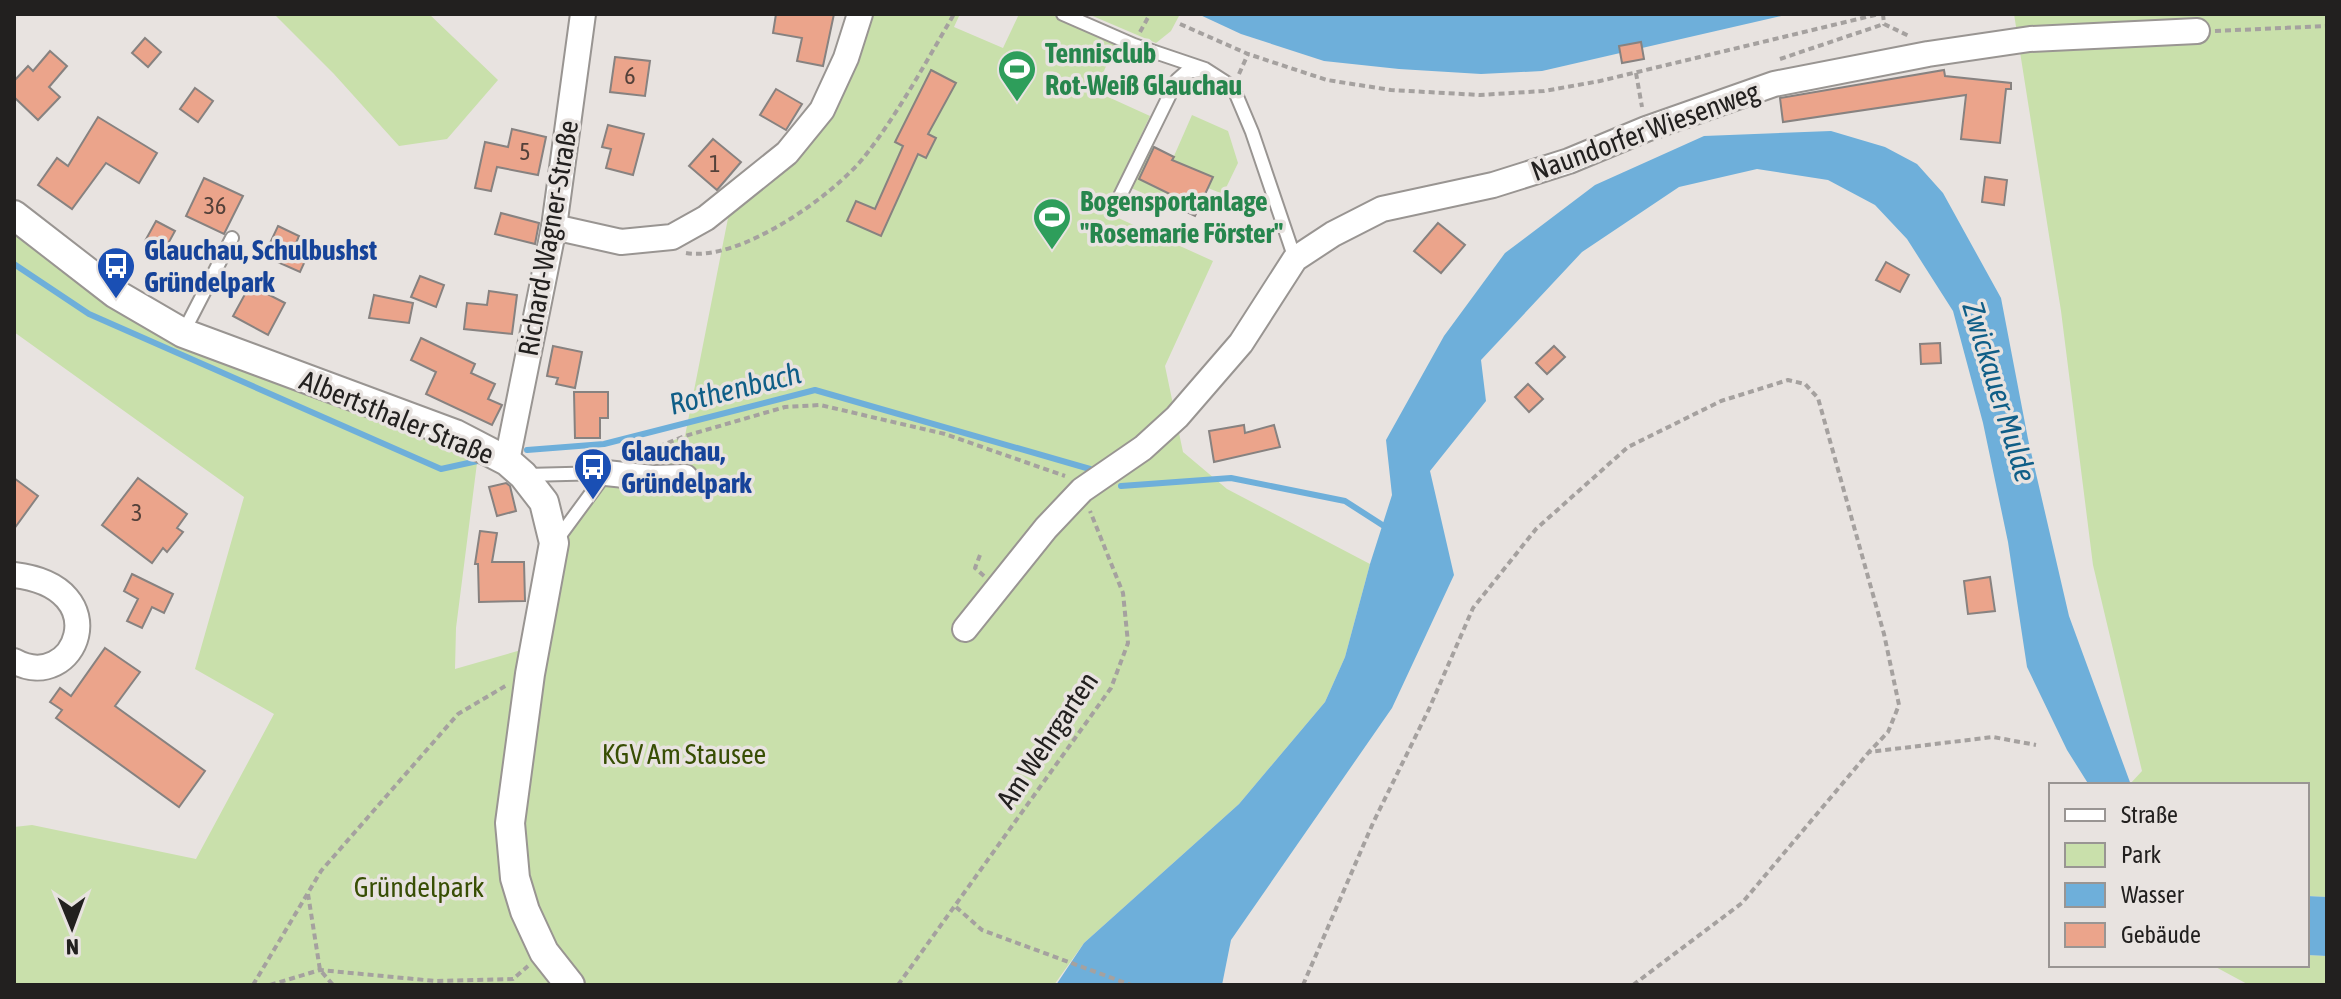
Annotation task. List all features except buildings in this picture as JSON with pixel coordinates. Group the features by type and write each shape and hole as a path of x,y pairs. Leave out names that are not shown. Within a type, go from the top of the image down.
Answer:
{"street":[{"name":"Richard-Wagner-Straße","path":"515,468 554,227 583,14"},
{"path":"554,227 621,242 672,237 706,218 787,153 822,110 846,58 860,14"},
{"name":"Naundorfer Wiesenweg","path":"965,629 1046,528 1082,490 1143,448 1177,417 1241,343 1295,259 1333,234 1382,209 1493,185 1569,161 1646,129 1774,84 1928,54 2030,39 2197,31"},
{"name":"Albertsthaler Straße","path":"14,215 116,294 183,333 455,434 515,468 544,502 554,543 530,674 510,823 515,878 525,911 544,952 570,985"},
{"path":"606,473 653,478 685,477"},
{"path":"14,575 29,577 63,595 73,603 79,625 75,645 59,660 39,668 14,661"}],"lane":[{"path":"1063,14 1134,45 1205,69 1233,87 1295,259"},
{"path":"1120,196 1177,80 1186,72 1205,69"},
{"path":"183,333 232,238"},
{"path":"515,468 606,473"},
{"path":"554,543 606,473"}],"path":[{"path":"681,252 696,255 750,243 807,209 864,158 906,96 954,14"},
{"path":"1180,24 1248,54 1327,80 1391,90 1480,95 1544,91 1879,14"},
{"path":"2197,31 2327,26"},
{"path":"1636,72 1646,129"},
{"path":"1303,985 1373,823 1429,709 1473,608 1536,529 1628,447 1721,401 1788,380 1805,384 1818,398 1884,634 1899,705 1888,732 1742,903 1633,985"},
{"path":"606,473 645,451 685,436 785,407 820,405 945,434 1063,474 1082,490"},
{"name":"Am Wehrgarten","path":"898,985 1111,688 1128,643 1123,593 1082,490"},
{"path":"975,568 980,555"},
{"path":"253,985 321,871 458,714 530,674"},
{"path":"1869,752 1993,737 2036,745"},
{"path":"308,894 320,970 333,985"},
{"path":"955,906 982,930 1131,985"},
{"path":"270,985 320,970 435,981 514,982 544,952"}],"green space":[{"path":"274,14 429,14 498,80 447,139 399,146"},
{"path":"860,14 960,14 954,27 1003,48 1019,14 1050,14 1116,44 1095,91 1150,116 1105,212 1213,261 1165,366 1183,452 1227,489 1370,564 1345,657 1325,702 1239,804 1084,943 1054,985 14,985 14,827 32,825 196,859 274,714 195,669 244,497 14,332 14,215 116,294 458,437 477,463 456,628 455,669 535,646 554,543 606,473 645,451 685,436 732,198 787,153"},
{"path":"1088,14 1180,14 1171,31 1156,43"},
{"path":"2014,14 2327,14 2327,897 2309,896 2309,783 2131,783 2142,771 2093,565 2061,311"},
{"path":"1192,115 1228,131 1238,163 1223,194 1208,188 1195,216 1129,187 1149,145 1174,156"},
{"path":"2309,955 2327,956 2327,985 2249,985 2216,967 2309,967"}],"water":[{"path":"1198,14 1790,14 1542,71 1481,74 1324,61 1241,34"},
{"name":"Zwickauer Mulde","path":"1831,131 1885,147 1917,164 1943,193 2001,298 2028,439 2069,616 2130,783 2088,783 2067,750 2027,667 2008,542 1983,423 1953,311 1907,239 1875,205 1828,180 1757,169 1679,187 1582,252 1481,360 1486,401 1430,471 1454,575 1392,708 1231,940 1222,985 1056,985 1084,943 1239,804 1325,702 1345,657 1392,495 1386,440 1444,336 1505,253 1595,185 1704,136"},
{"path":"2309,896 2327,897 2327,956 2309,955"}],"waterway":[{"name":"Rothenbach","path":"14,264 89,314 441,469 482,460"},
{"name":"Rothenbach","path":"527,450 604,444 815,390 1090,469"},
{"name":"Rothenbach","path":"1121,486 1231,478 1345,501 1387,528"}],"place":[{"name":"Tennisclub Rot-Weiß Glauchau","path":"1017,103"},
{"name":"Bogensportanlage \"Rosemarie Förster\"","path":"1052,251"},
{"name":"Glauchau, Schulbushst Gründelpark","path":"116,300"},
{"name":"Glauchau, Gründelpark","path":"593,501"}],"park label":[{"name":"KGV Am Stausee","path":"684,754"},
{"name":"Gründelpark","path":"419,887"}]}
